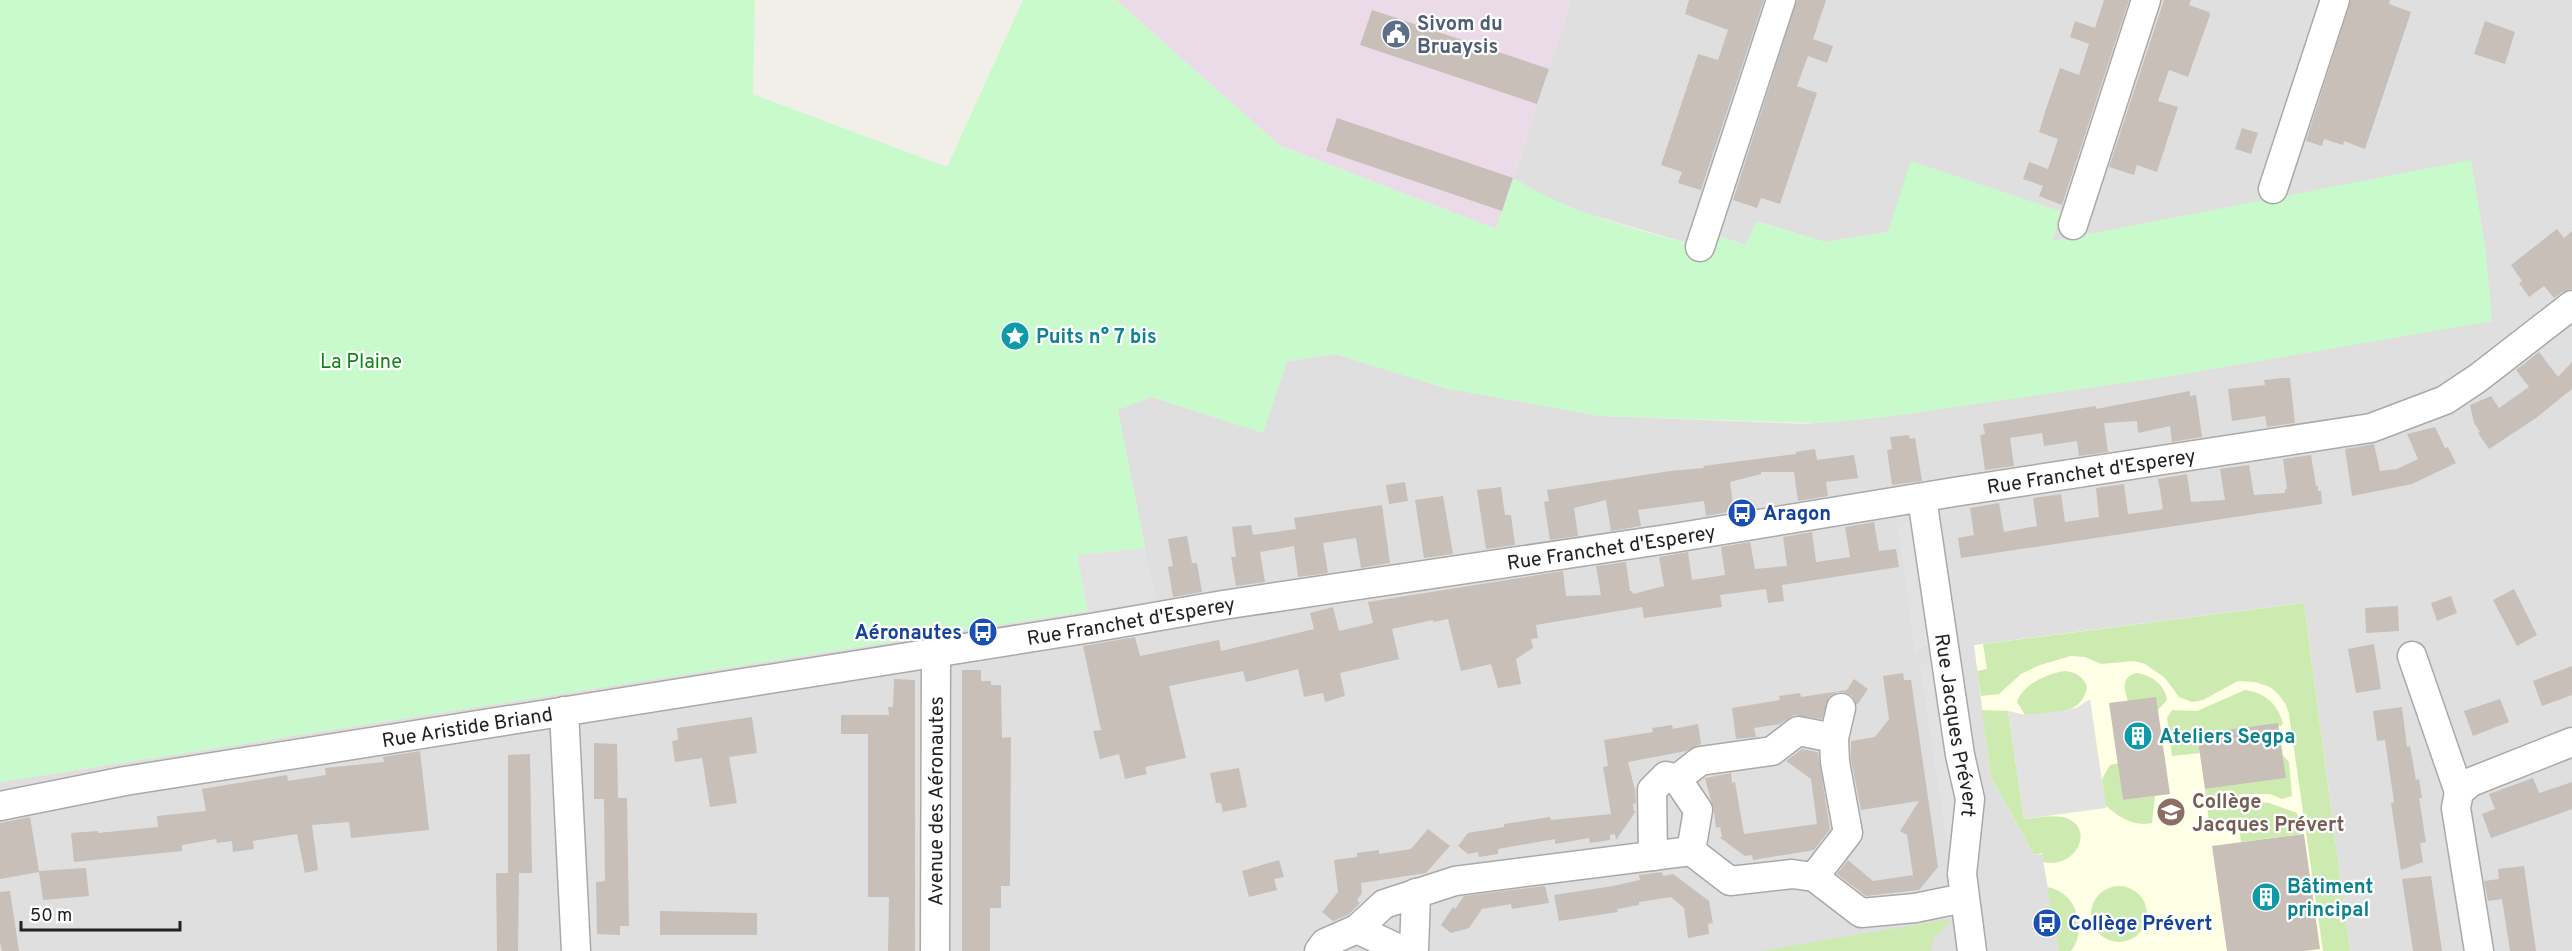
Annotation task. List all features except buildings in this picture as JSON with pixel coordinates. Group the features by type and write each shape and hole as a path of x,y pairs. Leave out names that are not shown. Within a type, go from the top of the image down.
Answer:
{"street":[{"path":"1700,247 1781,0"},
{"path":"2073,225 2146,0"},
{"path":"2273,189 2335,0"},
{"name":"Rue Franchet d'Esperey","path":"936,651 2371,428 2445,400 2478,378 2572,305"},
{"name":"Rue Jacques Prévert","path":"1922,498 1960,755 1970,799 1962,874 1972,951"},
{"name":"Rue Aristide Briand","path":"0,806 125,781 936,651"},
{"name":"Avenue des Aéronautes","path":"935,951 936,651"},
{"path":"2412,656 2459,792 2456,808 2479,951"},
{"path":"1814,876 1848,832 1835,762 1834,738 1841,708"},
{"path":"564,711 576,951"},
{"path":"1677,779 1700,761 1772,751 1798,730 1834,738"},
{"path":"2459,792 2471,782 2572,742"},
{"path":"1653,856 1652,790 1666,776 1677,779 1698,810 1691,851"},
{"path":"1322,947 1357,929 1384,904 1455,880 1691,851 1730,881 1792,874 1814,876 1861,913 1915,908 1964,898"},
{"path":"1413,951 1416,893"},
{"path":"1357,929 1403,951"}],"shaded area":[{"path":"1116,0 1571,0 1496,229 1279,145"},
{"path":"1571,0 2572,0 2572,951 0,951 0,782 1087,611 1145,547 1117,410 1151,397 1263,432 1287,361 1336,354 1445,388 1601,416 1804,424 1885,417 1985,402 2486,254 2471,161 2252,205 2052,241 2062,212 1912,162 1888,232 1824,242 1757,221 1746,245 1706,232 1700,247 1572,209 1542,196 1513,178"},
{"path":"1916,514 1935,639 1915,653 1898,529"},
{"path":"1145,548 1157,600 1088,611 1077,555"},
{"name":"Collège Jacques Prévert","path":"2304,603 2350,951 2059,951 2042,854 2034,855 1991,777 1974,645"},
{"path":"1939,657 1965,841 1948,850 1920,666"},
{"path":"2090,699 2106,808 2024,819 2008,711 2025,715 2060,711 2076,708"}],"green space":[{"name":"La Plaine","path":"0,0 755,0 753,94 947,167 1023,0 1116,0 1279,145 1496,229 1513,178 1580,210 1699,247 1706,232 1745,245 1757,221 1824,242 1888,232 1911,161 2062,212 2052,241 2471,160 2486,254 2492,321 2166,377 1885,417 1822,423 1601,416 1445,388 1336,354 1287,361 1263,433 1151,397 1118,410 1145,548 1077,555 1088,611 0,782"},
{"path":"2304,603 2350,951 2323,951 2289,714 2279,695 2270,687 2255,682 2238,681 2203,700 2192,702 2179,697 2165,678 2145,664 2134,661 2101,664 2085,657 2071,656 2040,665 2021,674 1999,694 1981,696 1977,671 1987,669 1983,644"},
{"path":"2064,671 2078,675 2087,686 2079,703 2072,708 2055,713 2025,715 2017,702 2024,690 2043,677"},
{"path":"2136,673 2152,678 2166,694 2167,700 2158,710 2128,701 2126,680"},
{"path":"2245,690 2264,696 2274,705 2283,723 2281,726 2197,735 2200,753 2172,756 2167,718 2172,710 2197,711"},
{"path":"1982,710 2008,711 2024,819 2062,817 2073,821 2079,828 2081,836 2079,845 2066,859 2055,863 2043,862 2042,853 2034,855 1991,777"},
{"path":"2283,755 2289,762 2292,796 2282,799 2270,794 2239,794 2239,800 2269,803 2297,813 2301,834 2241,842 2238,822 2209,823 2205,789 2285,778"},
{"path":"2118,763 2123,800 2155,796 2152,823 2132,822 2105,805 2102,779 2110,765"},
{"path":"2113,886 2125,886 2139,894 2147,908 2145,925 2139,934 2125,942 2113,942 2096,930 2091,920 2091,908 2103,891"},
{"path":"2047,887 2066,896 2077,913 2079,932 2071,951 2059,951"},
{"path":"1951,919 1933,939 1931,951 1760,951"}],"place":[{"name":"Sivom du Bruaysis","path":"1396,34"},
{"name":"Puits n° 7 bis","path":"1015,336"},
{"name":"Aragon","path":"1742,513"},
{"name":"Aéronautes","path":"983,632"},
{"name":"Ateliers Segpa","path":"2138,736"},
{"name":"Collège Jacques Prévert","path":"2171,812"},
{"name":"Bâtiment principal","path":"2266,897"},
{"name":"Collège Prévert","path":"2047,923"}]}
